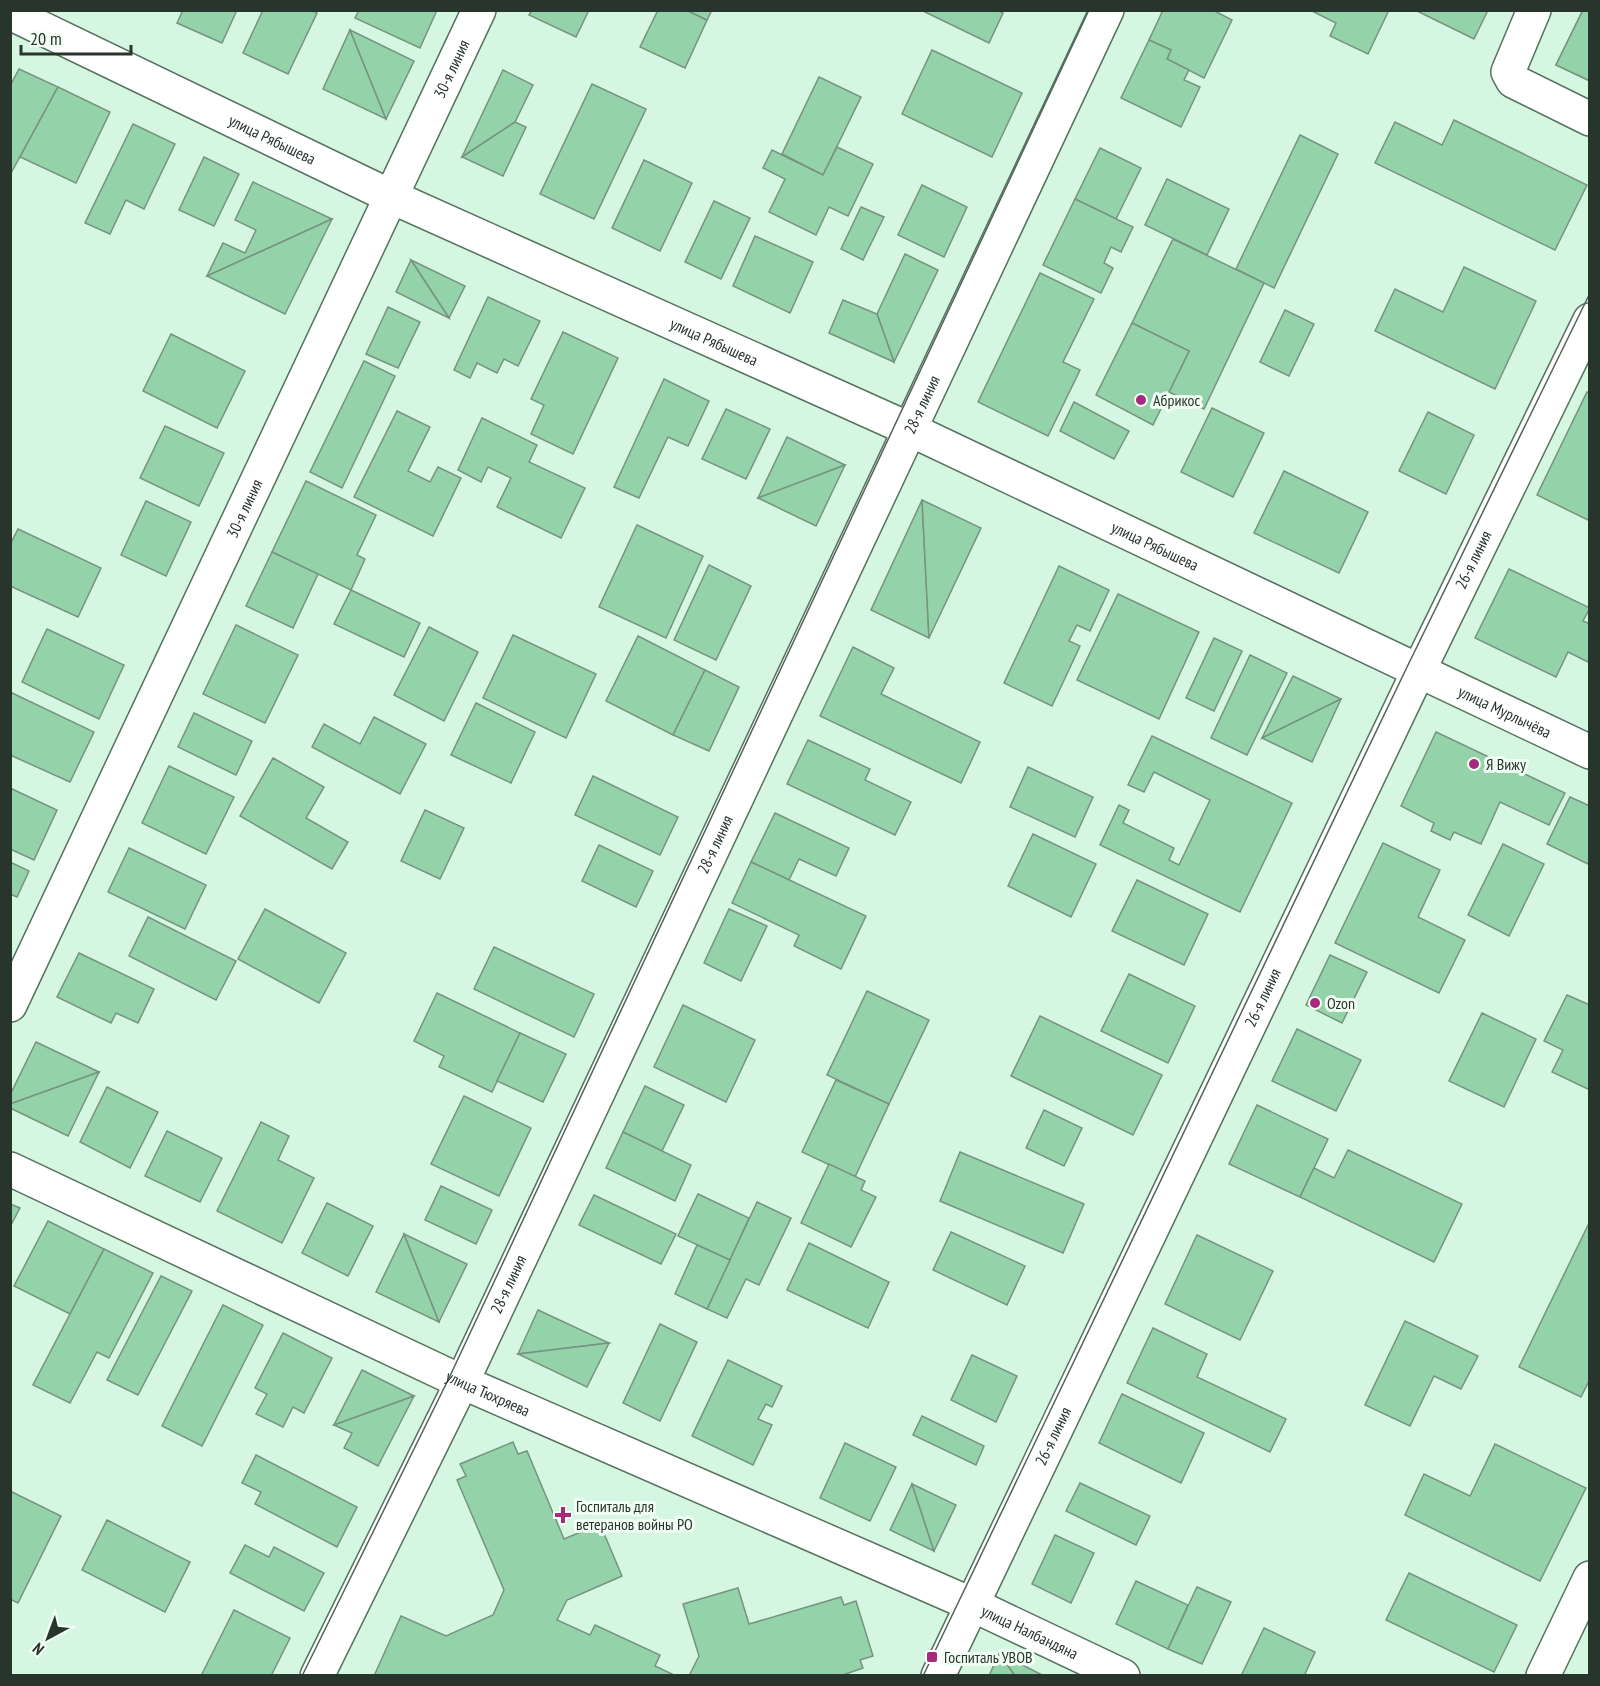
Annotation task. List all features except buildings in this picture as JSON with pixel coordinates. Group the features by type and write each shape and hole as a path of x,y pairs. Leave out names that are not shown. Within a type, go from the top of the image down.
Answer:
{"street":[{"name":"30-я линия","path":"10,1005 479,10"},
{"path":"1534,10 1508,72 1513,81 1590,119"},
{"name":"28-я линия","path":"317,1676 462,1382 1103,12"},
{"name":"улица Рябышева","path":"10,13 392,197 909,429 1419,670"},
{"name":"26-я линия","path":"938,1676 1419,670 1590,320"},
{"name":"улица Мурлычёва","path":"1419,670 1590,752"},
{"name":"улица Тюхряева","path":"10,1169 462,1382 971,1604"},
{"path":"1543,1676 1590,1578"},
{"name":"улица Налбандяна","path":"971,1604 1123,1676"}],"tram line":[{"path":"302,1676 450,1376 1089,10"},
{"path":"923,1676 1408,665 1590,293"}],"place":[{"name":"Абрикос","path":"1141,400"},
{"name":"Я Вижу","path":"1474,764"},
{"name":"Ozon","path":"1315,1003"},
{"name":"Госпиталь для ветеранов войны РО","path":"563,1515"},
{"name":"Госпиталь УВОВ","path":"932,1657"}]}
